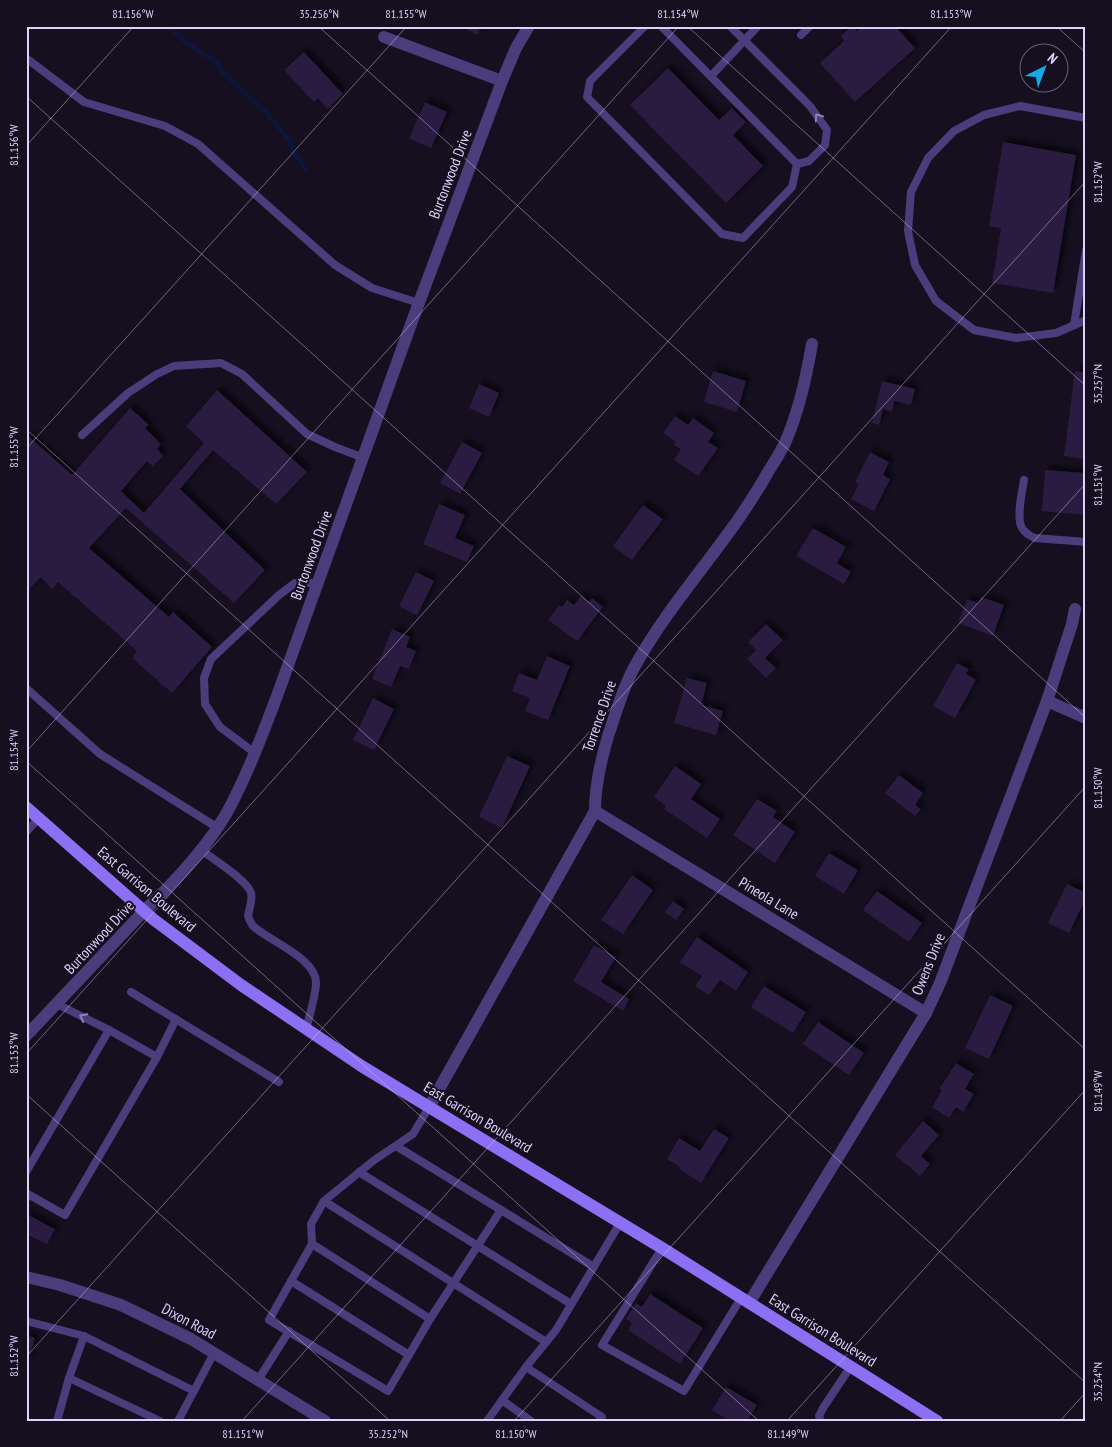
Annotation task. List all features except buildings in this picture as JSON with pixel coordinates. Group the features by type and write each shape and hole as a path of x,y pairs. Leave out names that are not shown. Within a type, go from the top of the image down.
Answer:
{"main road":[{"name":"East Garrison Boulevard","path":"26,807 144,912 241,985 306,1029 363,1067 662,1248 937,1421"}],"street":[{"name":"Burtonwood Drive","path":"27,1034 162,895 201,850 218,828 231,806 255,754 502,81 516,48 529,26"},
{"path":"384,37 502,81"},
{"name":"Torrence Drive","path":"429,1107 595,811 595,792 604,748 622,694 634,667 667,617 752,500 784,444 798,411 812,344"},
{"name":"Owens Drive","path":"745,1300 926,1013 940,983 1047,701 1075,609"},
{"path":"1047,701 1086,718"},
{"name":"Pineola Lane","path":"595,811 926,1013"},
{"name":"Dixon Road","path":"26,1277 60,1285 121,1305 191,1339 325,1421"}],"lane":[{"path":"645,26 590,81 587,96 722,234 743,238 792,187 797,164"},
{"path":"661,26 797,164"},
{"path":"730,26 810,106 827,130 825,145 809,161 797,164"},
{"path":"711,76 758,26"},
{"path":"801,34 810,26"},
{"path":"28,62 84,102 165,126 198,144 335,266 372,288 419,303"},
{"path":"1086,118 1020,106 984,115 954,131 928,158 911,192 908,231 915,265 936,301 974,330 1016,338 1056,333 1086,320"},
{"path":"1074,325 1086,250"},
{"path":"82,435 128,393 157,374 174,366 221,363 242,374 307,434 364,458"},
{"path":"1024,480 1020,519 1022,528 1035,538 1086,542"},
{"path":"255,754 220,727 205,704 204,678 211,659 279,595 295,583 318,583"},
{"path":"26,688 100,754 218,828"},
{"path":"26,832 39,818"},
{"path":"201,850 245,883 252,899 248,916 253,925 310,966 317,983 306,1029"},
{"path":"131,992 279,1082"},
{"path":"57,1004 157,1057"},
{"path":"26,1194 64,1214 157,1057 176,1019"},
{"path":"26,1172 109,1030"},
{"path":"429,1107 413,1134 359,1172 324,1201 311,1224 312,1244 269,1320 388,1391 453,1282 501,1210"},
{"path":"396,1146 594,1267"},
{"path":"359,1172 571,1304"},
{"path":"324,1201 546,1342"},
{"path":"487,1421 526,1367 556,1330 620,1223"},
{"path":"312,1244 430,1319"},
{"path":"662,1248 602,1345 684,1391 745,1300"},
{"path":"291,1281 409,1355"},
{"path":"26,1321 84,1336 194,1391"},
{"path":"258,1380 289,1331"},
{"path":"57,1421 69,1378 84,1336"},
{"path":"178,1421 214,1353"},
{"path":"822,1421 819,1416 823,1408 850,1366"},
{"path":"526,1367 602,1417 599,1421"},
{"path":"69,1378 160,1421"},
{"path":"502,1400 531,1421"}],"waterway":[{"path":"168,26 186,43 192,45 204,56 210,57 218,64 220,70 268,114 289,140 293,151 306,170"}]}
